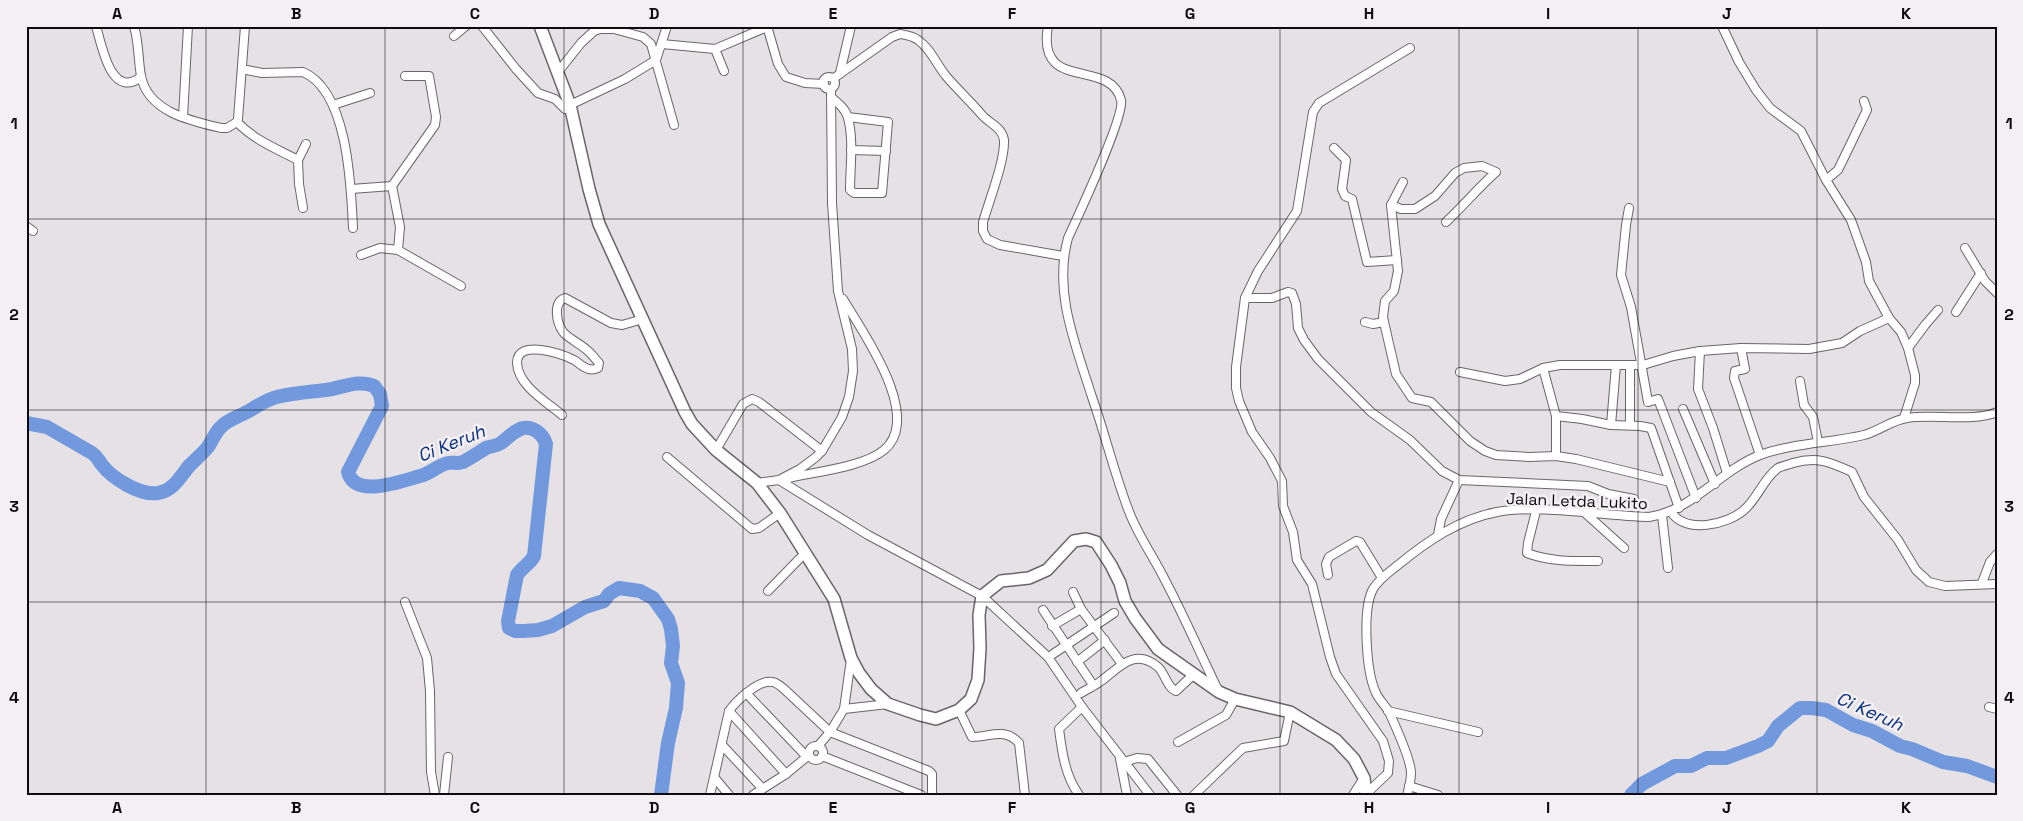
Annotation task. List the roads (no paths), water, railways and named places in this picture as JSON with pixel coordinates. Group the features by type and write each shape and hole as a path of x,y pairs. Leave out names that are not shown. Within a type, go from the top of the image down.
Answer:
{"highway":[{"path":"540,26 571,107 589,189 599,224 685,412 692,424 716,450 757,483 780,513 834,599 851,658 871,690 888,704 920,716 936,719 959,710 971,698 978,680 980,648 979,615 982,596 1001,581 1029,578 1047,570 1074,541 1080,539 1091,540 1096,542 1111,565 1126,601 1144,631 1158,649 1192,675 1219,692 1235,700 1290,712 1336,740 1354,759 1364,778 1366,795"}],"street":[{"path":"96,26 108,66 114,76 124,82 135,82 141,77"},
{"path":"134,26 139,51 141,77 152,100 167,111 221,128 227,128 237,122"},
{"path":"182,117 188,26"},
{"path":"245,26 237,122 245,131 262,142 298,160"},
{"path":"454,36 466,26"},
{"path":"482,26 538,94 554,99 565,109 625,79 656,60 668,26"},
{"path":"779,480 800,469 822,451 842,417 849,397 853,371 852,349 838,291 832,203 829,90 836,83 851,26"},
{"path":"1048,26 1047,49 1054,61 1063,69 1108,82 1118,93 1121,101 1115,126 1068,238 1063,256 1063,279 1067,313 1118,481 1136,528 1157,563 1185,618 1219,692"},
{"path":"1722,26 1739,62 1756,90 1770,108 1801,131 1826,180 1851,220 1866,262 1869,281 1889,318 1901,332 1908,348 1915,375 1915,383 1904,418"},
{"path":"662,44 715,49 767,27 778,64 786,77 829,90 841,105 848,118 851,150 850,190 854,193 882,193 888,122 848,118"},
{"path":"558,72 581,42 594,31 614,29 648,40 656,60 674,126"},
{"path":"837,76 902,30 916,39 927,49 945,75 970,99 984,117 997,126 1004,139 1003,152 984,222 983,231 987,239 1000,245 1063,256"},
{"path":"1366,795 1388,773 1389,760 1383,742 1336,674 1327,650 1312,584 1297,560 1293,532 1283,506 1282,481 1270,458 1252,432 1239,401 1236,388 1236,367 1245,298 1258,271 1296,211 1314,112 1320,103 1410,48"},
{"path":"715,49 724,71"},
{"path":"242,68 262,73 303,72 318,82 326,91 333,104 345,143 351,188 353,228"},
{"path":"398,250 400,227 392,186 435,125 436,117 428,76 405,76"},
{"path":"333,104 370,94"},
{"path":"1826,180 1838,170 1859,131 1868,110 1864,101"},
{"path":"302,208 298,160 306,144"},
{"path":"1334,148 1346,160 1342,189 1345,196 1352,199 1367,262 1397,260"},
{"path":"851,150 886,151"},
{"path":"1391,205 1401,209 1415,209 1435,196 1455,173 1464,168 1482,166 1496,172 1446,222"},
{"path":"1403,182 1391,205 1398,272 1397,283 1394,291 1385,302 1383,317 1396,374 1412,398 1431,402 1470,441 1484,451 1508,456 1556,456 1576,459 1670,482"},
{"path":"351,188 392,186"},
{"path":"1629,208 1621,275 1631,307 1643,365 1648,402 1658,399 1696,498"},
{"path":"361,254 380,248 398,250 461,286"},
{"path":"1965,248 1982,273 1985,281 1997,293"},
{"path":"1956,312 1982,273"},
{"path":"757,483 862,462 884,451 896,431 897,409 887,375 838,291"},
{"path":"1245,298 1272,298 1288,292 1292,294 1296,304 1298,328 1318,359 1371,412 1410,440 1442,471 1459,480 1588,486 1608,494 1634,500"},
{"path":"562,415 524,382 518,370 517,362 518,356 522,352 534,349 546,350 575,361 584,368 593,370 598,368 599,362 589,351 564,332 558,320 557,308 559,302 565,298 612,323 622,324 643,319"},
{"path":"1908,348 1938,310"},
{"path":"1460,372 1505,381 1520,379 1543,368 1560,365 1630,366 1643,365 1700,351 1741,348 1809,349 1842,343 1860,331 1889,318"},
{"path":"1365,322 1373,324 1384,322"},
{"path":"1741,348 1745,370 1735,371 1734,378 1760,455"},
{"path":"1700,351 1698,389 1714,428 1727,473"},
{"path":"1611,425 1616,365"},
{"path":"1630,366 1630,425"},
{"path":"1543,368 1556,416 1556,456"},
{"path":"1800,381 1804,405 1813,417 1818,442"},
{"path":"716,450 743,404 752,399 767,408 788,427 822,451"},
{"path":"1682,409 1716,484"},
{"name":"Jalan Letda Lukito","path":"1406,795 1411,773 1409,762 1388,711 1376,694 1370,673 1366,622 1367,608 1373,589 1382,578 1438,535 1476,518 1498,512 1584,512 1649,518 1679,508 1716,484 1727,473 1760,455 1866,434 1904,418 1924,416 1985,417 1997,412"},
{"path":"1556,416 1582,418 1611,425 1651,428 1679,508"},
{"path":"667,458 752,529 759,528 780,513"},
{"path":"1671,512 1674,517 1684,522 1703,526 1718,522 1734,516 1745,509 1763,482 1779,468 1804,460 1825,460 1852,472 1864,497 1898,540 1916,570 1929,582 1945,586 1982,583 1997,584"},
{"path":"779,480 868,535 982,596 1048,657 1082,707 1150,795"},
{"path":"1438,535 1441,519 1459,480"},
{"path":"1536,511 1528,543 1528,553 1556,560 1598,561"},
{"path":"1584,512 1624,548"},
{"path":"1662,515 1668,568"},
{"path":"1328,575 1326,564 1329,557 1353,541 1358,541 1382,578"},
{"path":"768,591 806,552"},
{"path":"1982,583 1990,562 1997,554"},
{"path":"1072,592 1080,609 1122,664"},
{"path":"405,602 427,658 430,691 431,772 435,795"},
{"path":"1052,626 1080,609"},
{"path":"1043,610 1065,646 1093,685"},
{"path":"1053,654 1114,613"},
{"path":"1077,662 1105,640"},
{"path":"754,795 786,774 808,756 811,748 818,746 830,732 844,709 851,658"},
{"path":"1080,693 1131,659 1141,659 1158,667 1171,689 1176,691 1192,675"},
{"path":"710,795 729,711 746,693 769,681 775,682 830,732 929,771 932,774 932,795"},
{"path":"746,693 808,756 814,759 819,759 822,756"},
{"path":"1178,742 1226,715 1235,700"},
{"path":"844,709 888,704"},
{"path":"1079,795 1071,785 1063,757 1059,729 1082,707"},
{"path":"959,710 972,737 1002,733 1014,737 1019,743 1025,795"},
{"path":"729,711 786,774"},
{"path":"1388,711 1478,732"},
{"path":"1194,795 1244,748 1284,741 1290,712"},
{"path":"722,745 762,788"},
{"path":"818,746 821,749 822,756"},
{"path":"1119,755 1126,795"},
{"path":"822,756 921,795"},
{"path":"444,795 448,757"},
{"path":"1124,762 1137,758 1148,758 1177,795"},
{"path":"714,777 729,795"},
{"path":"1353,795 1364,778"},
{"path":"1409,786 1438,795"}],"waterway":[{"name":"Ci Keruh","path":"26,423 47,427 94,454 102,465 119,480 135,489 151,493 163,492 172,486 208,447 225,423 268,400 289,394 326,390 362,383 374,386 380,394 382,406 348,472 352,480 360,485 380,486 424,475 444,464 463,462 486,448 499,444 519,429 530,428 534,430 543,437 546,444 534,556 517,575 508,621 509,628 515,631 523,631 538,630 552,626 585,607 604,601 609,594 619,588 640,591 653,598 668,619 671,629 673,646 671,663 678,683 676,708 668,743 661,795"},
{"name":"Ci Keruh","path":"1631,795 1642,784 1675,766 1691,766 1707,758 1726,758 1768,741 1778,726 1800,708 1826,710 1853,725 1872,731 1900,746 1943,762 1967,766 1997,777"}]}
